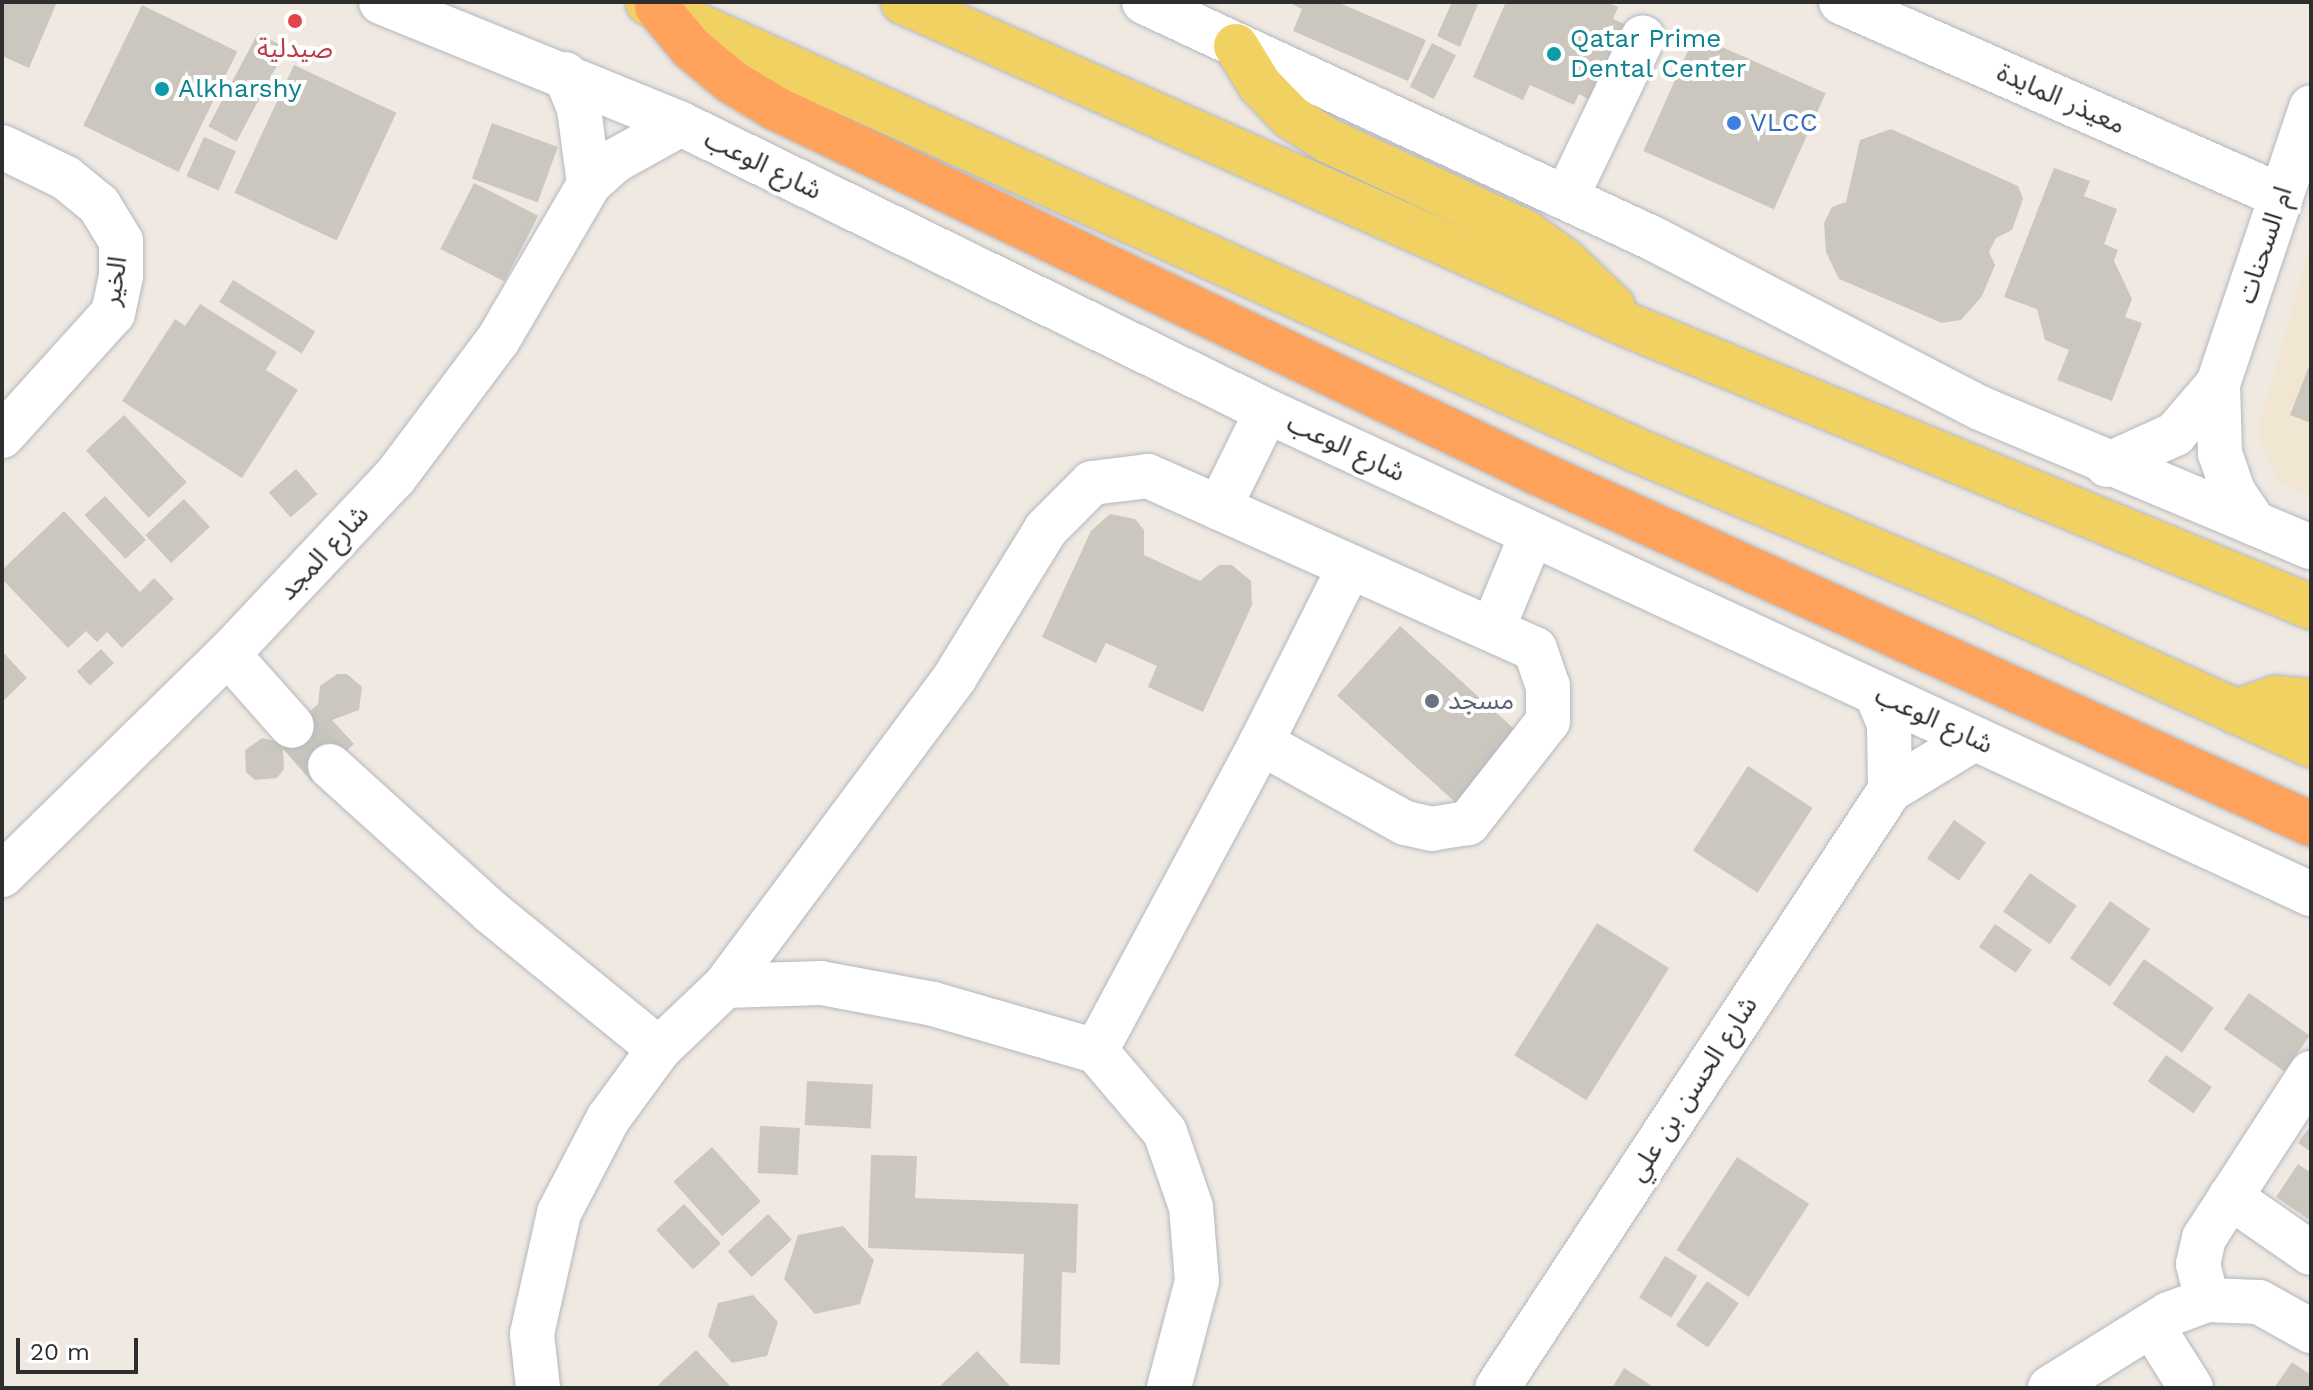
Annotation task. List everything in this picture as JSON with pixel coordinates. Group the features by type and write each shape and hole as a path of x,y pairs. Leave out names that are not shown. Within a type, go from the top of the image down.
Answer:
{"highway":[{"path":"652,4 691,48 732,82 777,109 1536,472 2311,824"}],"main road":[{"path":"903,2 1630,326 2311,607"},
{"path":"652,4 1634,449 1991,600 2311,745"},
{"path":"1236,46 1260,85 1291,117 1329,141 1525,232 1575,270 1630,326"},
{"path":"2236,712 2275,698 2311,701"}],"street":[{"name":"شارع الوعب","path":"381,2 565,74 681,124 1267,411 2311,894"},
{"path":"1144,2 1566,198 1980,408 2107,465 2311,547"},
{"path":"1214,2 1236,46"},
{"name":"معيذر المايدة","path":"1841,2 2281,196"},
{"path":"1566,198 1643,37"},
{"path":"565,74 579,109 589,184"},
{"name":"ام السحنات","path":"2255,524 2233,491 2220,454 2218,384 2311,107"},
{"name":"شارع المجد","path":"2,875 228,654 395,477 498,340 589,184 616,160 681,124"},
{"name":"الخير","path":"2,147 66,178 99,205 121,241 121,276 113,313 2,436"},
{"name":"ام السحنات","path":"2107,465 2175,434 2218,384"},
{"path":"1219,508 1267,411"},
{"path":"538,1388 532,1334 559,1213 608,1119 659,1049 725,986 955,677 1046,529 1092,483 1148,476 1348,570 1493,628 1535,649 1548,686 1548,721 1468,823 1432,829 1405,823 1261,743"},
{"path":"1493,628 1532,534"},
{"path":"1096,1051 1261,743 1348,570"},
{"path":"228,654 292,726"},
{"path":"1876,693 1889,724 1890,790"},
{"name":"شارع الحسن بن علي","path":"1497,1388 1890,790 1974,739"},
{"path":"330,766 491,912 659,1049"},
{"path":"725,986 821,983 933,1004 1096,1051 1165,1132 1191,1207 1197,1281 1169,1388"},
{"path":"2207,1300 2199,1250 2311,1073"},
{"path":"2230,1197 2311,1253"},
{"path":"2050,1388 2152,1326 2207,1300 2259,1302 2311,1331"},
{"path":"2152,1326 2191,1388"}],"shaded area":[{"path":"2311,243 2311,496 2278,482 2257,433"}],"building":[{"path":"2,2 57,2 29,68 2,56"},
{"path":"1288,2 1337,2 1426,40 1408,81 1293,31 1302,9"},
{"path":"1452,2 1479,2 1460,47 1437,36"},
{"name":"Qatar Prime Dental Center","path":"1506,2 1607,2 1618,7 1613,19 1627,25 1590,100 1579,94 1574,105 1530,85 1523,100 1473,77"},
{"name":"Alkharshy","path":"142,5 237,51 179,172 83,125"},
{"path":"258,33 286,48 236,142 208,127"},
{"name":"VLCC","path":"1695,35 1826,93 1774,209 1643,151"},
{"path":"1432,43 1456,55 1434,99 1410,87"},
{"path":"294,65 396,113 337,241 234,193"},
{"path":"492,123 558,147 538,202 472,178"},
{"path":"1891,129 2018,186 2023,199 2012,230 1996,238 1989,252 1995,265 1982,296 1961,320 1942,323 1839,279 1826,252 1824,223 1832,207 1846,202 1860,140"},
{"path":"204,137 236,151 218,191 187,176"},
{"path":"2054,168 2090,181 2084,196 2117,209 2104,244 2118,250 2114,261 2132,299 2125,317 2142,323 2112,401 2057,380 2069,350 2045,340 2037,309 2004,297"},
{"path":"474,183 538,216 505,282 440,249"},
{"path":"233,280 315,331 301,353 219,302"},
{"path":"200,304 277,352 266,370 298,390 242,478 122,401 175,319 185,326"},
{"path":"2311,361 2311,423 2290,415"},
{"path":"124,415 187,482 149,518 86,450"},
{"path":"296,469 318,494 290,518 269,493"},
{"path":"105,496 146,540 125,559 85,515"},
{"path":"184,499 210,527 171,563 145,535"},
{"path":"64,511 140,592 154,578 174,599 122,648 107,632 97,642 86,631 68,648 2,579 2,570"},
{"path":"1110,514 1135,519 1144,530 1144,555 1200,581 1219,565 1232,565 1251,581 1252,605 1203,712 1148,687 1157,666 1106,643 1096,663 1042,637 1091,531"},
{"path":"1400,626 1520,734 1457,804 1337,696"},
{"path":"101,649 114,663 90,685 77,672"},
{"path":"2,651 27,678 2,702"},
{"path":"337,674 347,674 362,687 359,710 332,720 354,744 312,782 283,749 284,769 277,778 255,780 246,772 245,750 262,738 276,741 318,704 320,686"},
{"path":"1748,766 1813,808 1758,893 1693,851"},
{"path":"1954,820 1986,842 1959,881 1927,859"},
{"path":"2030,873 2077,906 2050,944 2003,912"},
{"path":"2110,901 2150,929 2110,986 2070,958"},
{"path":"1597,923 1669,968 1586,1100 1514,1055"},
{"path":"1995,924 2032,950 2016,973 1979,947"},
{"path":"2144,959 2214,1008 2182,1053 2112,1004"},
{"path":"2249,993 2310,1035 2284,1071 2224,1029"},
{"path":"2166,1055 2212,1087 2194,1113 2148,1081"},
{"path":"807,1081 873,1084 871,1128 805,1125"},
{"path":"2311,1125 2311,1152 2298,1143"},
{"path":"760,1126 800,1128 797,1175 758,1173"},
{"path":"712,1147 761,1201 722,1236 673,1182"},
{"path":"871,1155 917,1156 915,1198 1078,1204 1076,1273 1062,1272 1060,1365 1020,1363 1024,1254 868,1248"},
{"path":"1737,1157 1809,1204 1749,1297 1677,1250"},
{"path":"2298,1164 2311,1173 2311,1221 2276,1197"},
{"path":"684,1204 721,1243 693,1269 656,1230"},
{"path":"768,1214 792,1240 752,1277 728,1252"},
{"path":"843,1226 874,1260 860,1304 815,1314 784,1279 798,1235"},
{"path":"1665,1256 1697,1276 1671,1318 1639,1298"},
{"path":"1707,1281 1739,1303 1708,1348 1676,1325"},
{"path":"753,1295 778,1322 767,1356 732,1363 708,1336 718,1303"},
{"path":"696,1350 732,1388 661,1388 658,1385"},
{"path":"977,1351 1012,1388 944,1388 941,1385"},
{"path":"2292,1362 2311,1375 2311,1386 2274,1388"},
{"path":"1624,1368 1655,1388 1612,1388"}],"tunnel":[{"path":"292,726 330,766"}],"place":[{"name":"صيدلية","path":"295,21"},
{"name":"Qatar Prime Dental Center","path":"1554,54"},
{"name":"Alkharshy","path":"162,89"},
{"name":"VLCC","path":"1734,123"},
{"name":"مسجد","path":"1432,701"}]}
